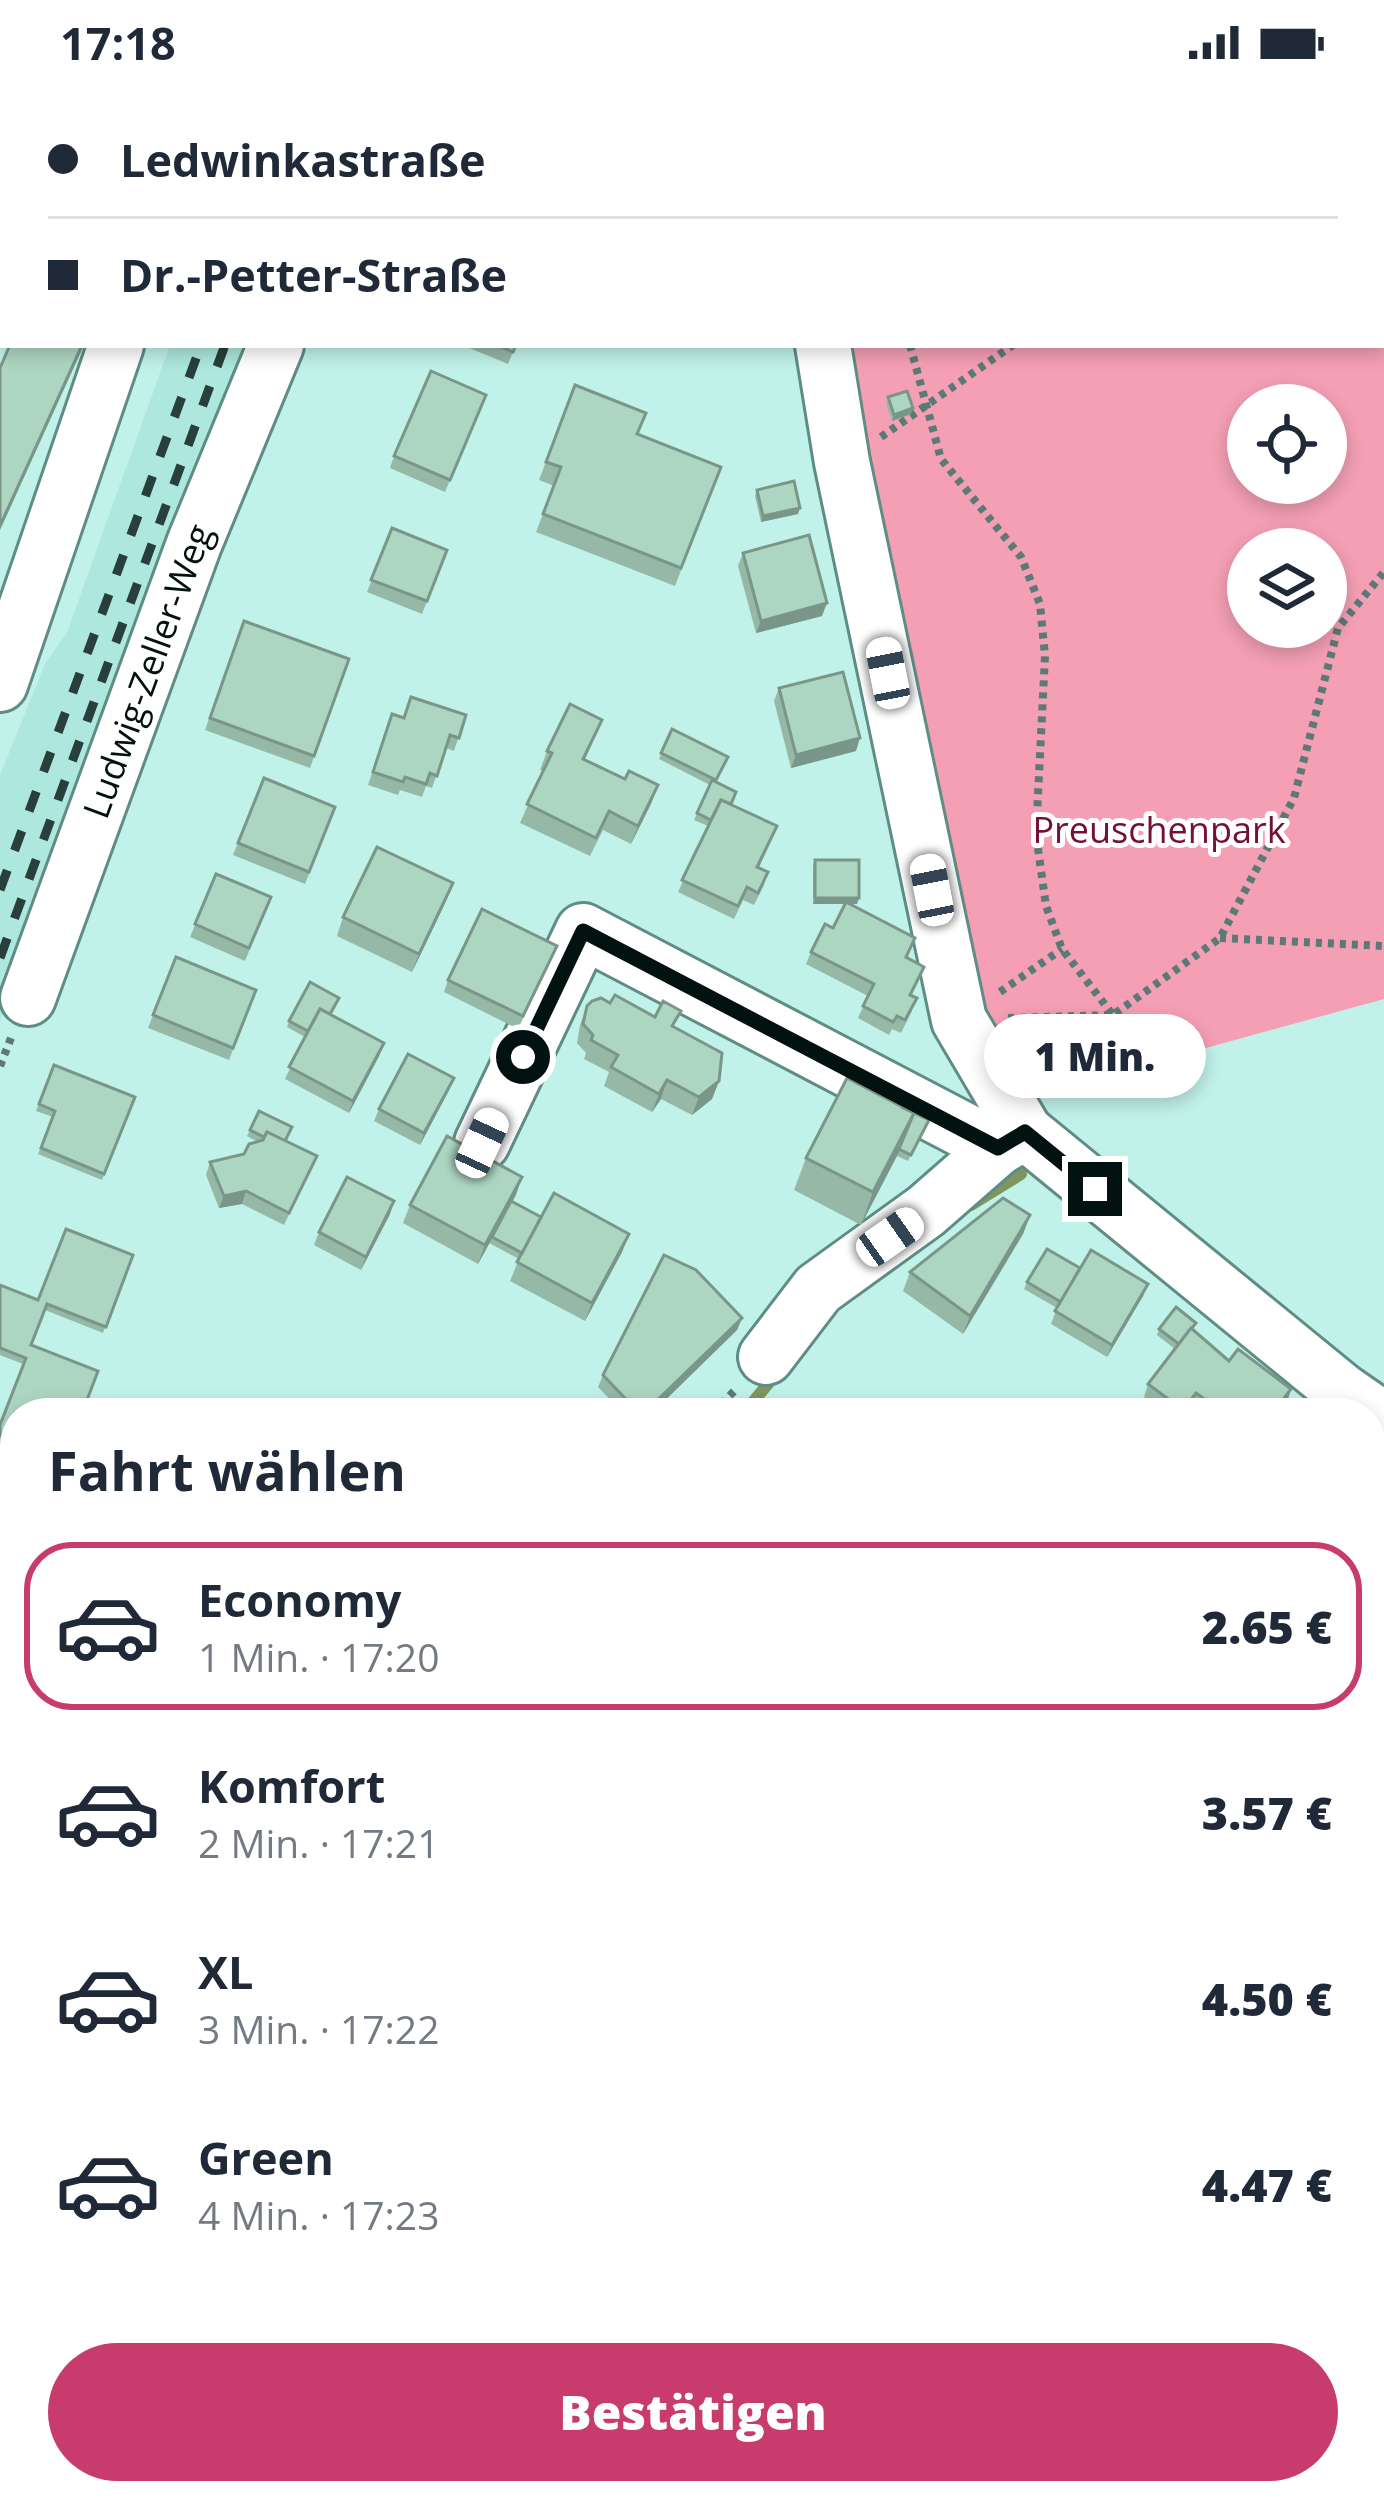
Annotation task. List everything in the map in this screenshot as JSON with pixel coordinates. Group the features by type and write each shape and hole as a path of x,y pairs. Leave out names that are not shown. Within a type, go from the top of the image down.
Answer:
{"street":[{"path":"0,684 115,348"},
{"name":"Ludwig-Zeller-Weg","path":"28,998 194,544 275,348"},
{"path":"823,348 842,462 959,1020 1011,1140"},
{"path":"482,1143 583,931 1011,1140 1339,1398"},
{"path":"766,1358 818,1289 926,1211 1011,1140"}],"path":[{"path":"911,348 941,459 1021,557 1040,604 1045,656 1036,834 1046,906 1062,949 1113,1015"},
{"path":"929,406 1009,348"},
{"path":"959,1020 1113,1015 1220,938 1294,798 1338,628 1384,572"},
{"path":"1220,938 1384,946"},
{"path":"959,1020 1062,949"}],"shaded area":[{"path":"169,348 249,348 0,1020 0,775 45,664 67,633"}],"green space":[{"name":"Preuschenpark","path":"835,348 1384,348 1384,999 984,1109"}],"building":[{"path":"9,348 81,348 0,526 0,368"},
{"path":"431,371 486,395 450,480 394,456"},
{"path":"575,385 646,413 637,434 721,467 681,568 543,514 561,467 546,462"},
{"path":"907,391 913,408 894,415 888,397"},
{"path":"794,481 800,508 763,516 757,490"},
{"path":"392,528 447,550 427,601 371,580"},
{"path":"809,535 827,603 761,621 743,553"},
{"path":"244,621 349,659 314,756 210,718"},
{"path":"843,672 860,738 796,755 779,688"},
{"path":"411,697 466,715 459,738 450,735 437,776 430,773 426,784 373,772 392,714 404,718"},
{"path":"570,704 602,720 583,759 625,779 629,771 658,785 638,826 609,811 596,838 527,804"},
{"path":"672,729 728,757 716,780 661,753"},
{"path":"264,778 335,807 309,872 238,843"},
{"path":"712,780 736,792 731,804 721,800 711,820 697,813"},
{"path":"721,800 777,826 757,867 768,872 758,893 747,887 738,906 682,880"},
{"path":"377,847 453,883 419,954 343,917"},
{"path":"815,860 859,860 859,898 815,898"},
{"path":"216,874 271,897 249,948 195,924"},
{"path":"846,902 915,938 906,957 924,967 910,995 917,998 905,1020 897,1016 893,1022 863,1006 874,984 811,952 825,924 833,928"},
{"path":"482,909 557,946 523,1016 448,980"},
{"path":"176,957 256,990 233,1048 153,1015"},
{"path":"310,982 339,998 330,1014 320,1009 308,1031 289,1021"},
{"path":"615,995 655,1017 663,1001 681,1011 672,1026 722,1053 719,1081 699,1097 667,1080 659,1094 611,1067 618,1055 591,1040 593,1035 583,1024 592,1001 601,998 610,1003"},
{"path":"320,1009 384,1043 353,1101 289,1067"},
{"path":"408,1054 454,1078 424,1133 379,1109"},
{"path":"54,1065 135,1097 104,1174 41,1148 55,1111 39,1104"},
{"path":"847,1078 914,1113 873,1192 806,1158"},
{"path":"259,1111 292,1127 285,1141 250,1130"},
{"path":"914,1113 929,1120 911,1155 899,1149"},
{"path":"267,1132 317,1156 289,1213 246,1191 224,1196 210,1162 244,1154 249,1144 263,1140"},
{"path":"447,1136 522,1177 485,1245 410,1205"},
{"path":"347,1177 394,1201 366,1257 319,1232"},
{"path":"554,1193 629,1234 592,1303 517,1262"},
{"path":"1003,1198 1030,1215 970,1316 910,1272"},
{"path":"511,1201 541,1217 522,1253 492,1237"},
{"path":"66,1229 133,1255 106,1327 47,1304 31,1345 98,1371 88,1398 10,1398 26,1358 0,1348 0,1285 38,1300"},
{"path":"1047,1249 1080,1268 1061,1302 1027,1282"},
{"path":"1091,1250 1148,1284 1112,1345 1055,1311"},
{"path":"664,1255 696,1270 742,1318 659,1398 625,1398 603,1375"},
{"path":"1176,1307 1196,1323 1179,1344 1159,1329"},
{"path":"1191,1328 1229,1361 1238,1349 1291,1389 1284,1398 1203,1398 1196,1393 1192,1398 1167,1398 1148,1384"}],"waterway":[{"path":"971,1205 1021,1174"},
{"path":"756,1398 776,1374"}],"railway":[{"path":"0,890 200,348"},
{"path":"0,958 224,348"}],"route":[{"path":"523,1057 583,931 998,1148 1025,1132 1095,1189"}]}
